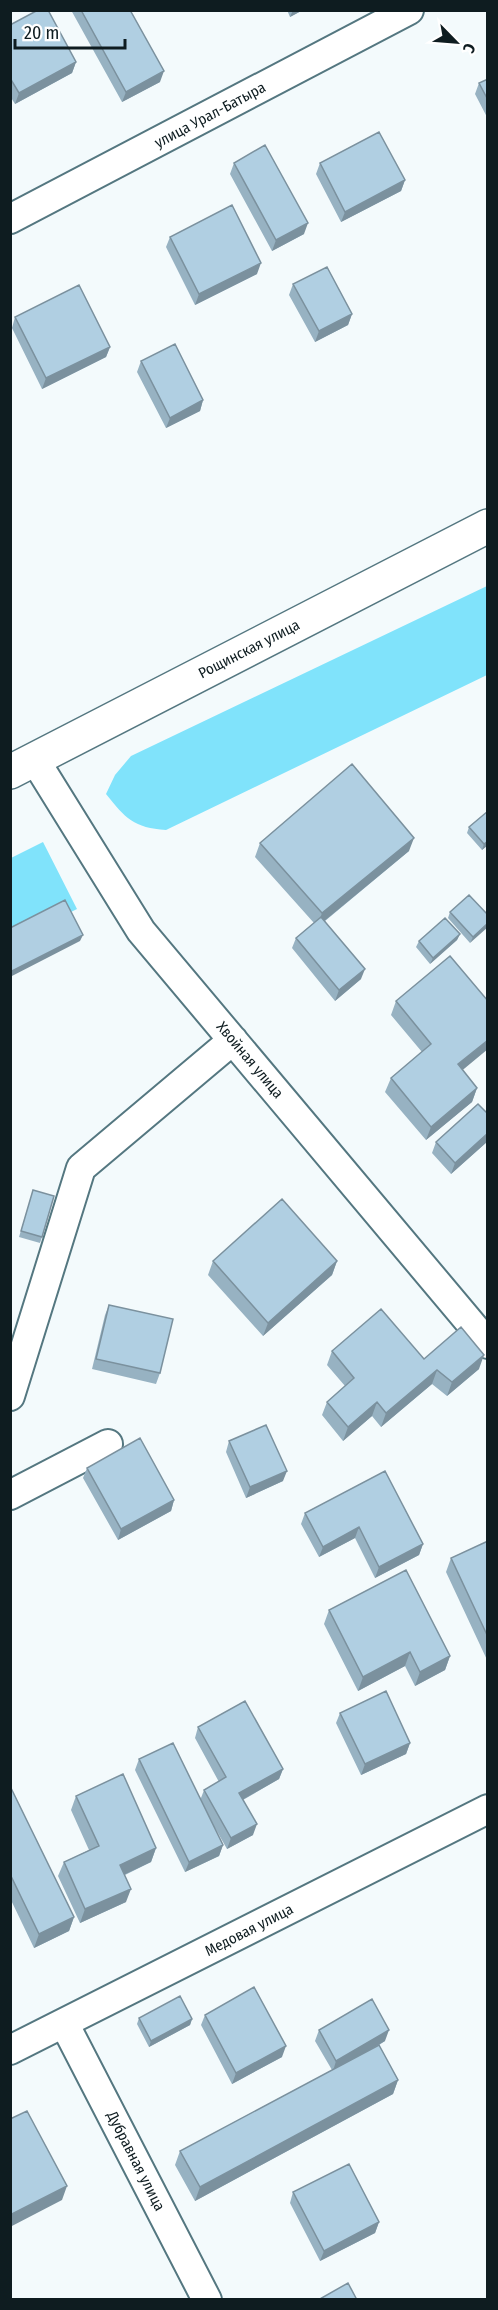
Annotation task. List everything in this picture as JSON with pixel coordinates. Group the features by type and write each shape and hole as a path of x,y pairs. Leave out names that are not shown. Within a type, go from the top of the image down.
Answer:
{"street":[{"name":"улица Урал-Батыра","path":"10,219 409,10"},
{"name":"Рощинская улица","path":"23,766 488,526"},
{"name":"Хвойная улица","path":"23,766 141,931 488,1344"},
{"path":"10,1396 81,1168 233,1040"},
{"path":"10,1495 108,1444"},
{"name":"Медовая улица","path":"10,2050 488,1809"},
{"name":"Дубравная улица","path":"64,2023 207,2300"}],"shaded area":[{"path":"487,586 487,675 166,830 146,827 131,820 106,794 115,775 131,756"},
{"path":"43,842 77,909 11,942 11,858"}],"building":[{"path":"38,10 48,10 76,62 19,93 10,78 10,25"},
{"path":"81,10 130,10 164,71 126,92"},
{"path":"488,79 488,100 479,83"},
{"path":"379,132 405,180 345,212 320,163"},
{"path":"265,145 308,223 276,240 234,163"},
{"path":"232,205 261,263 199,294 170,237"},
{"path":"327,267 352,314 319,331 293,284"},
{"path":"79,285 110,347 46,378 15,317"},
{"path":"175,344 203,400 170,418 141,361"},
{"path":"352,764 414,838 322,913 260,843"},
{"path":"488,811 488,841 484,844 469,827"},
{"path":"469,895 488,915 488,923 473,937 450,912"},
{"path":"65,900 83,935 10,972 10,928"},
{"path":"321,917 365,969 339,990 296,938"},
{"path":"445,918 460,934 433,958 419,941"},
{"path":"450,956 488,1001 488,1040 458,1064 477,1088 431,1127 391,1078 431,1044 396,1001"},
{"path":"478,1104 488,1114 488,1133 455,1163 436,1142"},
{"path":"33,1190 54,1196 42,1237 21,1231"},
{"path":"282,1199 337,1261 268,1323 213,1261"},
{"path":"109,1305 173,1319 160,1373 96,1359"},
{"path":"381,1309 424,1359 461,1327 484,1355 452,1382 437,1370 386,1413 377,1402 348,1427 327,1402 354,1378 332,1351"},
{"path":"266,1425 287,1471 250,1487 229,1441"},
{"path":"140,1438 174,1500 121,1529 87,1468"},
{"path":"385,1471 423,1544 379,1567 359,1527 323,1547 305,1513"},
{"path":"488,1541 488,1637 451,1558"},
{"path":"406,1570 450,1656 420,1672 410,1652 363,1677 329,1610"},
{"path":"386,1691 410,1743 365,1764 340,1713"},
{"path":"245,1701 283,1769 239,1793 257,1824 231,1838 204,1790 226,1777 198,1727"},
{"path":"173,1743 223,1845 189,1862 139,1759"},
{"path":"123,1774 156,1848 120,1865 131,1889 85,1909 64,1862 99,1846 76,1796"},
{"path":"10,1786 74,1917 39,1934 10,1874"},
{"path":"254,1987 286,2046 236,2073 205,2015"},
{"path":"180,1996 192,2019 151,2041 139,2018"},
{"path":"372,1999 389,2030 336,2061 319,2030"},
{"path":"379,2045 398,2080 200,2187 180,2151"},
{"path":"27,2111 67,2186 10,2215 10,2119"},
{"path":"349,2164 379,2222 324,2251 293,2192"},
{"path":"348,2283 357,2300 318,2300"}]}
